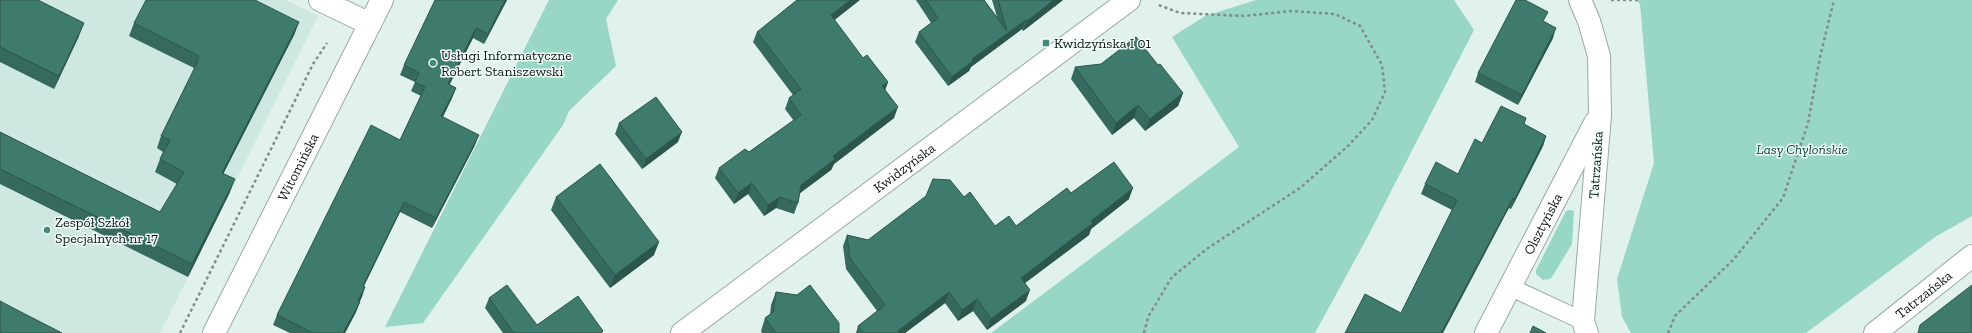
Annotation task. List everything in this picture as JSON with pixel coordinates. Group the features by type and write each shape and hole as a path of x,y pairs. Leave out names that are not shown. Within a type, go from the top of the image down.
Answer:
{"street":[{"path":"320,0 370,24"},
{"name":"Witomińska","path":"214,333 382,0"},
{"name":"Tatrzańska","path":"1580,0 1589,21 1599,56 1600,115 1585,327"},
{"name":"Kwidzyńska","path":"682,333 1128,1"},
{"name":"Olsztyńska","path":"1486,333 1600,115"},
{"name":"Tatrzańska","path":"1875,333 1972,256"}],"lane":[{"path":"1510,287 1585,327"}],"path":[{"path":"1610,0 1640,0"},
{"path":"1668,333 1675,316 1734,259 1783,198 1808,123 1820,57 1834,0"},
{"path":"1144,333 1148,316 1172,277 1208,248 1306,183 1348,146 1372,120 1385,92 1382,65 1360,26 1335,14 1291,11 1244,16 1180,13 1156,4"},
{"path":"180,333 313,64 348,14"}],"shaded area":[{"path":"0,0 286,0 318,16 160,333 0,333"}],"green space":[{"path":"549,0 618,0 606,19 616,66 569,111 563,125 423,323 385,327"},
{"path":"1256,0 1454,0 1474,30 1367,238 1315,333 991,333 1239,147 1172,37 1205,16"},
{"name":"Lasy Chylońskie","path":"1636,0 1972,0 1972,216 1935,237 1806,333 1631,333 1622,317 1617,279 1654,163 1640,4"},
{"path":"1566,211 1574,211 1572,244 1552,277 1550,279 1543,280 1536,274 1536,270"}],"building":[{"path":"0,0 38,0 84,23 59,76 0,47"},
{"path":"146,0 255,0 299,22 222,173 235,179 192,264 0,169 0,132 160,212 184,172 160,159 170,140 161,136 198,61 199,56 134,23"},
{"path":"435,0 505,0 488,34 476,28 448,84 456,88 441,116 479,135 436,218 404,202 363,286 365,287 358,301 360,302 343,333 313,333 277,315 371,125 400,140 425,87 415,82 419,73 404,65"},
{"path":"797,0 850,0 831,15 863,58 867,55 888,82 882,86 898,107 833,156 835,159 801,185 798,203 780,197 768,205 752,183 738,193 719,168 745,149 749,152 801,115 789,98 801,89 757,32"},
{"path":"926,0 984,0 1007,31 998,0 1054,0 1027,21 1026,20 972,59 973,61 952,77 919,32 938,18"},
{"path":"1516,0 1525,0 1548,12 1543,21 1556,28 1522,95 1478,73"},
{"path":"1136,37 1183,93 1150,119 1138,105 1116,123 1075,67 1101,64"},
{"path":"656,97 682,132 646,159 619,123"},
{"path":"1501,106 1526,118 1524,124 1546,136 1515,199 1513,198 1441,333 1345,333 1365,294 1401,313 1457,200 1425,184 1436,162 1458,174 1475,139 1482,143"},
{"path":"1114,162 1133,188 1091,221 1093,223 1021,278 1030,290 991,319 977,299 962,310 949,292 898,331 899,333 863,333 858,326 885,305 850,258 847,235 868,240 926,196 933,179 950,180 964,197 970,192 995,226 1009,216 1016,226 1067,188 1071,193"},
{"path":"600,164 659,242 615,275 556,197"},
{"path":"507,285 537,325 578,296 603,331 601,333 514,333 489,298"},
{"path":"810,285 839,323 839,333 776,333 765,318 773,312 776,292 797,295"},
{"path":"1972,285 1972,333 1918,333 1920,325"},
{"path":"0,301 23,313 62,333 0,333"},
{"path":"1533,326 1546,333 1530,333"}],"place":[{"name":"Kwidzyńska I 01","path":"1046,43"},
{"name":"Usługi Informatyczne Robert Staniszewski","path":"433,63"},
{"name":"Zespół Szkół Specjalnych nr 17","path":"47,230"}]}
